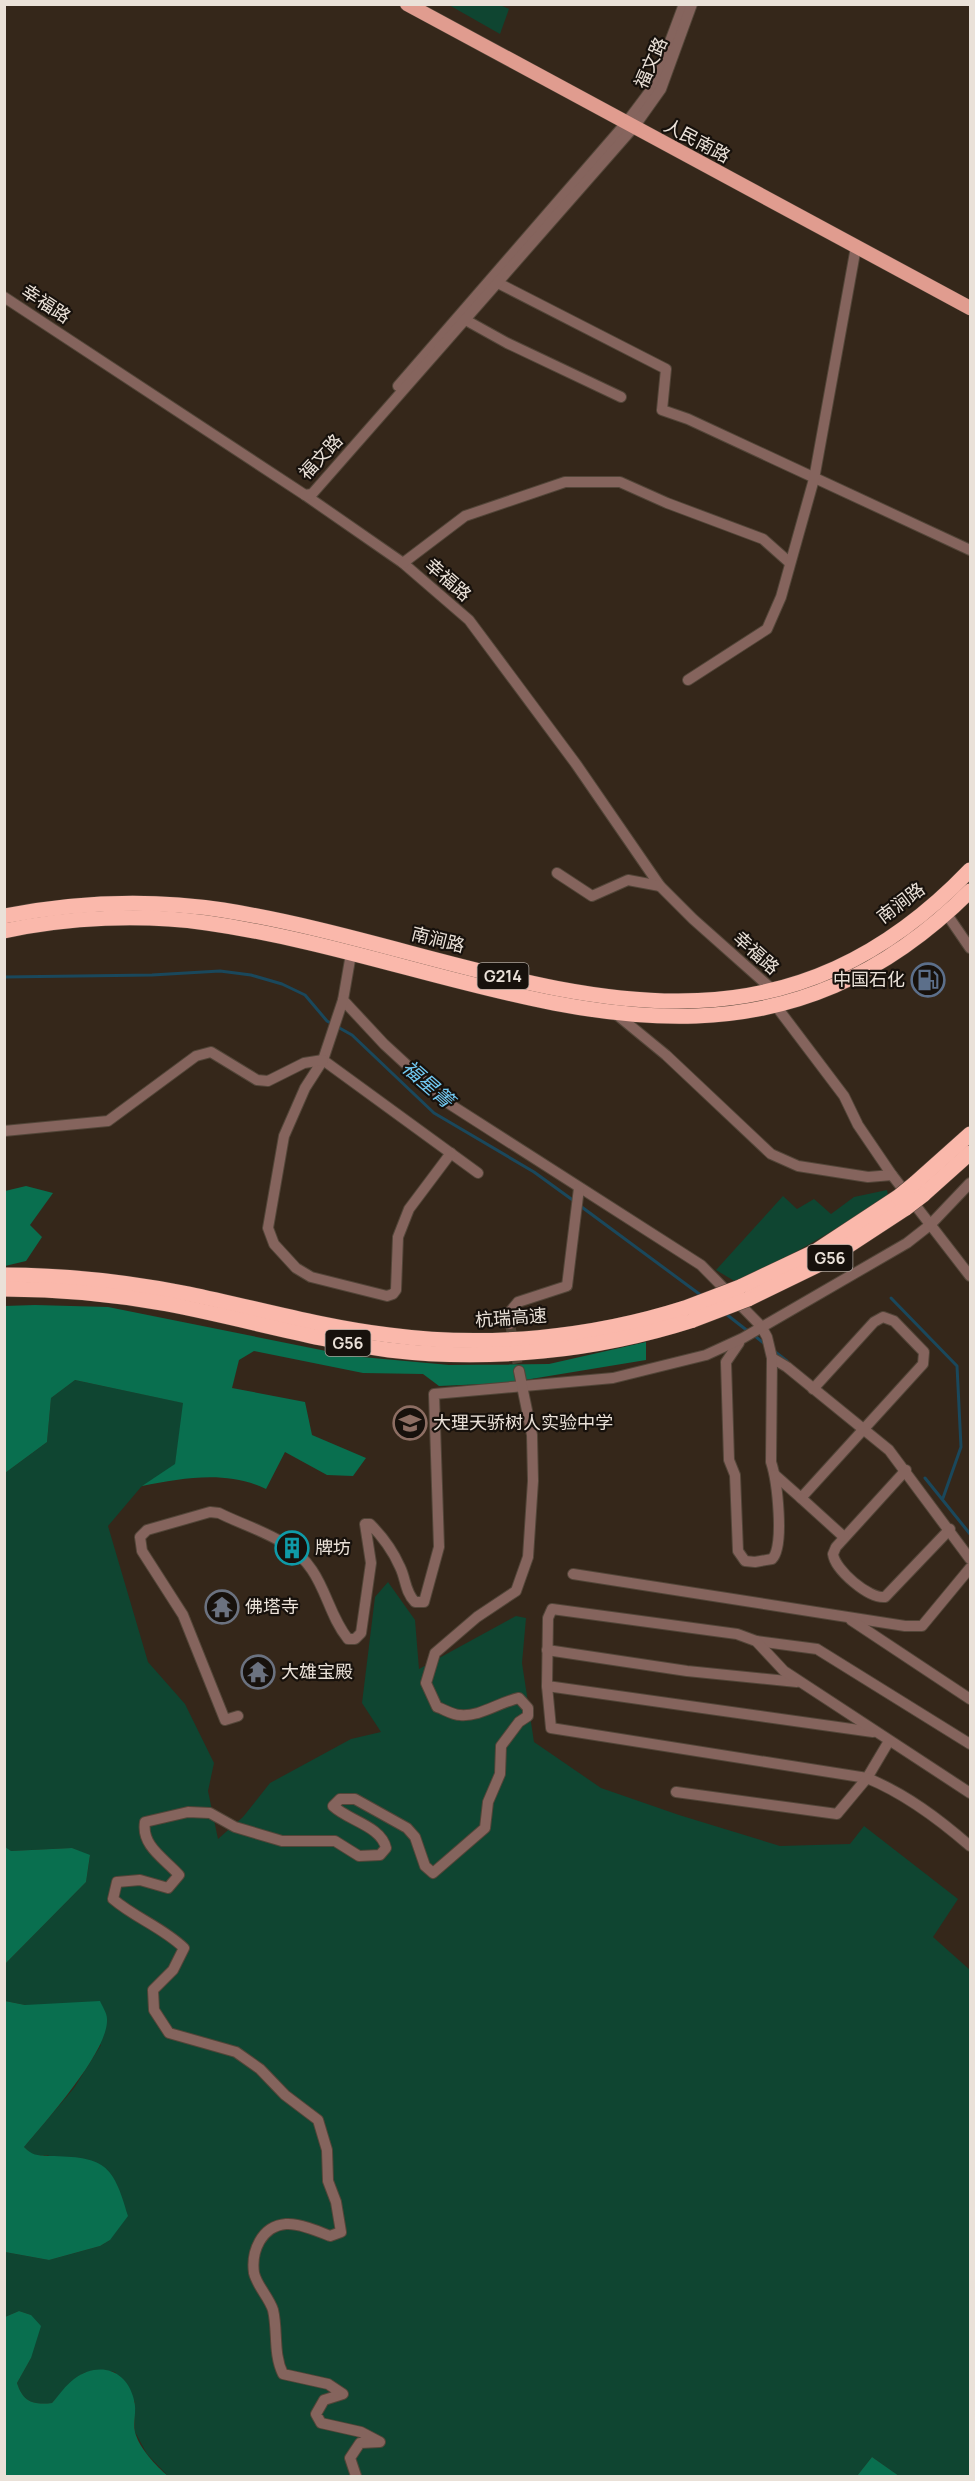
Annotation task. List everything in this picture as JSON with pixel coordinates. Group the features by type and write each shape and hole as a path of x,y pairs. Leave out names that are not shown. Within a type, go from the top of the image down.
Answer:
{"highway":[{"name":"南涧路","path":"4,931 46,924 98,920 169,919 353,947 604,997 696,1002 775,998 877,945 934,905 970,870"},
{"name":"南涧路","path":"4,916 96,905 170,904 246,914 539,1000 616,1014 697,1017 775,998 824,990 867,969 916,937 970,891"},
{"name":"杭瑞高速","path":"918,1190 970,1134"},
{"name":"杭瑞高速","path":"4,1289 64,1291 124,1298 345,1343 442,1354 502,1354 569,1348 620,1339 744,1293 902,1203 970,1153"},
{"name":"杭瑞高速","path":"4,1275 65,1277 126,1283 356,1330 443,1340 501,1340 567,1334 689,1314"}],"main road":[{"name":"人民南路","path":"407,4 970,308"}],"street":[{"name":"福文路","path":"630,125 653,87 684,4"},
{"name":"福文路","path":"305,495 306,490 462,318 661,89 692,4"},
{"path":"688,680 767,629 781,597 814,479 856,247"},
{"path":"494,281 666,369 662,410 688,418 814,479 970,550"},
{"name":"幸福路","path":"4,297 305,495 403,563 469,620 576,764 660,886 775,998 844,1096 858,1125 892,1175 970,1273"},
{"path":"462,318 507,343 621,398"},
{"path":"403,563 465,516 565,482 620,482 667,503 763,539 790,563"},
{"path":"557,873 591,896 628,880 660,886"},
{"path":"946,913 970,948"},
{"path":"353,947 344,1000 334,1032 323,1060 305,1088 284,1136 268,1228 274,1244 296,1268 311,1277 387,1296 393,1294 396,1290 399,1237 409,1209 451,1153"},
{"path":"344,1000 392,1052 448,1103 579,1193 701,1265 767,1337 772,1358 771,1462 775,1475 777,1554 769,1560 745,1560 738,1551 735,1475 729,1460 726,1362 743,1338"},
{"path":"616,1014 666,1055 771,1154 798,1166 868,1177 892,1175"},
{"path":"4,1131 108,1121 196,1056 211,1052 257,1080 268,1081 304,1063 323,1060 478,1173"},
{"path":"238,1716 225,1720 183,1615 142,1551 140,1537 147,1530 210,1512 219,1512 279,1539 312,1569 336,1625 348,1639 355,1640 361,1633 371,1563 365,1524 370,1524 380,1534 391,1551 401,1569 409,1595 415,1602 424,1602 439,1547 434,1394 521,1389 613,1378 706,1355 743,1338 907,1243 930,1225 970,1183"},
{"path":"510,1324 509,1313 518,1302 567,1286 579,1193"},
{"path":"801,1498 924,1360 922,1346 894,1321 883,1317 874,1322 813,1389"},
{"path":"772,1358 889,1450 950,1529 970,1559"},
{"path":"356,2476 350,2458 360,2443 380,2442 361,2432 321,2424 316,2414 324,2400 343,2394 328,2384 283,2374 278,2365 272,2309 255,2275 253,2253 265,2233 285,2224 316,2230 330,2236 341,2232 336,2202 328,2181 327,2150 318,2120 285,2095 260,2069 236,2052 169,2033 154,2010 153,1990 173,1970 183,1948 158,1926 129,1913 113,1899 117,1882 140,1880 168,1888 179,1875 149,1845 143,1832 145,1822 163,1816 210,1813 235,1827 282,1841 335,1841 359,1856 380,1855 386,1848 384,1839 374,1830 333,1806 340,1799 355,1799 407,1828 415,1837 425,1866 433,1873 467,1841 485,1828 488,1802 500,1774 501,1746 519,1722 528,1716 528,1708 519,1698 506,1700 485,1711 460,1715 437,1707 426,1683 435,1653 477,1617 516,1591 528,1557 533,1481 532,1434 519,1371"},
{"path":"906,1470 844,1537 834,1551 834,1563 871,1596 880,1598 890,1594 950,1529"},
{"path":"775,1475 844,1537"},
{"path":"573,1574 905,1626 922,1626 970,1568"},
{"path":"970,1744 817,1649 756,1641 737,1634 552,1609 548,1618 547,1686 551,1728 867,1778 889,1787 924,1810 970,1846"},
{"path":"846,1617 970,1699"},
{"path":"756,1641 784,1671 970,1793"},
{"path":"547,1650 687,1671 801,1682"},
{"path":"547,1686 875,1732"},
{"path":"676,1792 837,1814 867,1778 889,1741"}],"green space":[{"path":"449,5 500,5 509,9 500,34"},
{"path":"26,1186 53,1193 30,1225 42,1237 26,1261 5,1266 5,1191"},
{"path":"887,1190 888,1195 833,1230 736,1282 716,1270 783,1196 797,1209 814,1199 831,1214 854,1197"},
{"path":"4,1306 108,1307 351,1356 449,1365 549,1364 646,1342 646,1360 506,1383 439,1386 423,1374 363,1373 254,1351 239,1360 232,1388 305,1402 312,1435 366,1458 353,1476 327,1475 285,1452 266,1489 236,1479 205,1477 142,1486 175,1464 183,1403 75,1380 51,1398 47,1442 5,1473"},
{"path":"75,1380 184,1403 175,1465 141,1487 108,1526 148,1662 185,1704 214,1763 208,1791 218,1839 243,1817 270,1783 351,1739 381,1732 362,1703 375,1597 388,1582 415,1620 419,1669 516,1616 526,1618 522,1663 534,1742 601,1788 780,1846 850,1844 864,1826 958,1899 933,1937 970,1970 970,2476 899,2476 872,2457 857,2476 168,2476 147,2454 135,2432 135,2402 115,2372 103,2370 86,2372 73,2381 52,2403 34,2403 22,2394 17,2383 31,2358 31,2315 19,2311 5,2317 5,2252 49,2260 100,2246 110,2240 48,2155 33,2156 24,2147 74,2088 101,2045 25,2005 5,2001 5,1964 86,1882 90,1856 72,1848 11,1851 4,1847 5,1473 47,1442 51,1398"},
{"path":"5,1847 11,1851 72,1848 90,1855 86,1882 5,1964"},
{"path":"5,2001 25,2005 100,2001 105,2012 107,2019 105,2033 98,2049 74,2086 24,2147 32,2154 94,2161 104,2166 111,2174 123,2198 128,2216 110,2240 100,2246 49,2260 5,2252"},
{"path":"19,2311 31,2315 41,2326 31,2358 17,2383 22,2394 34,2403 52,2403 71,2381 83,2373 102,2370 118,2375 125,2381 134,2400 137,2438 148,2456 168,2476 5,2476 5,2317"},
{"path":"872,2457 899,2476 857,2476"}],"waterway":[{"name":"福星箐","path":"4,977 152,975 220,971 251,975 282,984 305,995 327,1021 352,1035 434,1113 534,1172 574,1201"},
{"name":"福星箐","path":"579,1205 702,1296"},
{"path":"891,1298 957,1366 961,1447 943,1498"},
{"name":"福星箐","path":"726,1314 749,1332"},
{"name":"福星箐","path":"755,1336 766,1345"},
{"name":"福星箐","path":"774,1351 787,1361"},
{"name":"福星箐","path":"925,1478 970,1534"}],"tunnel":[{"path":"510,1324 519,1371"}],"place":[{"name":"中国石化","path":"928,980"},
{"name":"大理天骄树人实验中学","path":"410,1423"},
{"name":"牌坊","path":"292,1548"},
{"name":"佛塔寺","path":"222,1607"},
{"name":"大雄宝殿","path":"258,1672"}]}
